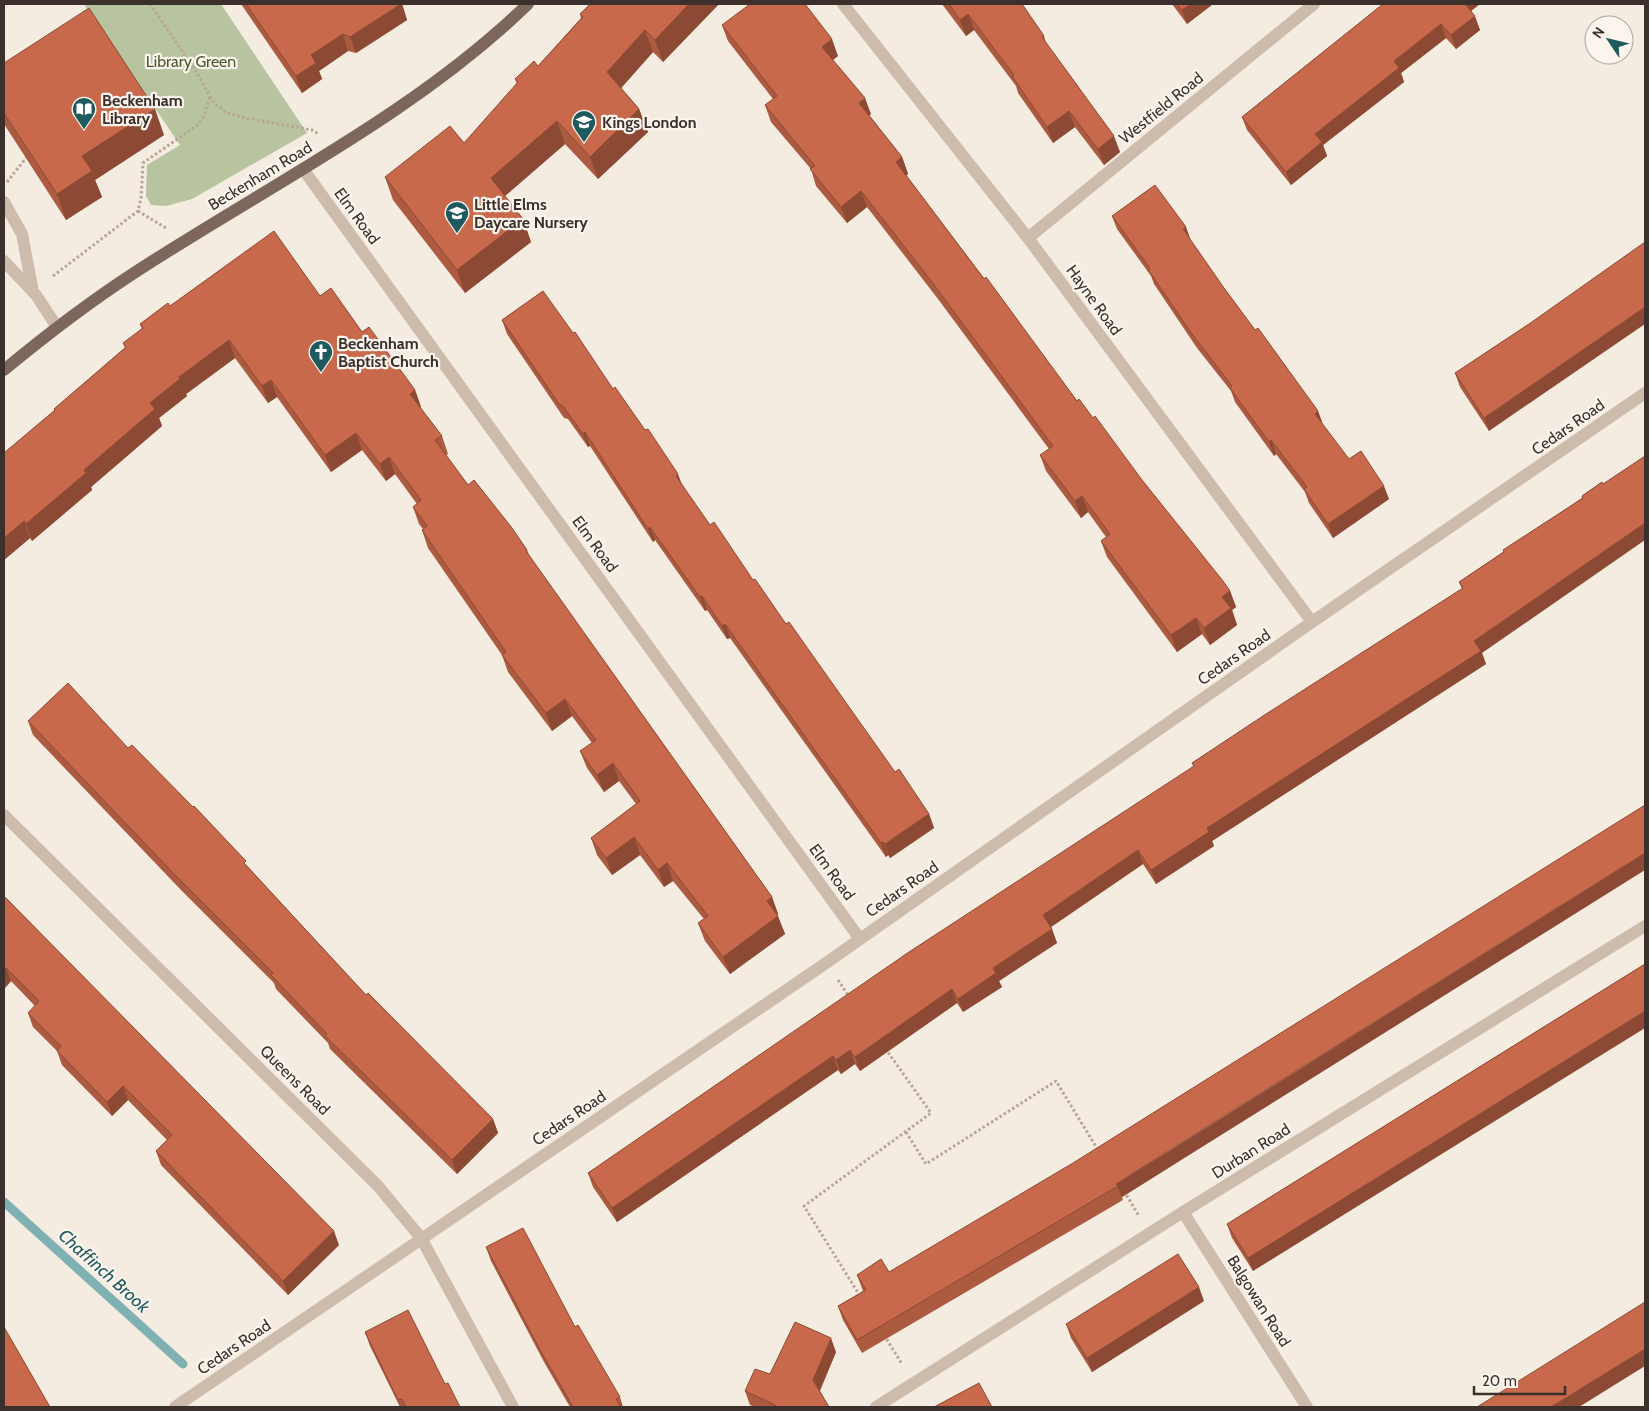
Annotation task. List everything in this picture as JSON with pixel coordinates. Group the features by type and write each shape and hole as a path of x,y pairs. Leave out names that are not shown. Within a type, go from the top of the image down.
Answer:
{"main road":[{"name":"Beckenham Road","path":"4,370 57,327 133,274 340,146 454,70 484,46 528,4"}],"street":[{"name":"Hayne Road","path":"843,4 1028,238 1312,622"},
{"name":"Westfield Road","path":"1028,238 1314,4"},
{"name":"Elm Road","path":"303,169 860,939"},
{"path":"4,202 22,234 34,292"},
{"path":"4,261 34,292 57,327"},
{"name":"Cedars Road","path":"175,1407 826,963 1312,622 1645,393"},
{"name":"Queens Road","path":"4,815 378,1186 421,1238 513,1407"},
{"name":"Durban Road","path":"875,1407 1150,1233 1645,926"},
{"name":"Balgowan Road","path":"1184,1212 1307,1407"}],"path":[{"path":"150,4 197,73 214,103 227,113 312,130 340,146"},
{"path":"34,292 138,211 141,198 143,163 198,124 204,116 210,96"},
{"path":"4,186 26,158"},
{"path":"138,211 186,240"},
{"path":"826,963 854,1003"},
{"path":"861,1298 804,1206 931,1113 882,1042"},
{"path":"906,1132 926,1164 1056,1081 1103,1157"},
{"path":"1118,1182 1150,1233"},
{"path":"882,1331 914,1382"}],"green space":[{"name":"Library Green","path":"84,4 221,4 307,133 192,199 166,206 151,205 146,196 147,165 180,145"}],"building":[{"path":"246,4 401,4 350,37 343,34 311,55 316,63 296,76"},
{"path":"590,4 689,4 655,40 645,30 607,72 639,109 590,157 557,121 491,178 523,219 457,270 385,177 450,126 464,143 518,82 515,79 534,61 538,66 583,17 580,14"},
{"path":"750,4 805,4 832,39 822,47 865,98 859,103 902,157 896,162 984,279 986,277 1077,401 1079,399 1093,418 1095,416 1142,480 1223,581 1230,591 1222,597 1231,608 1204,628 1196,618 1171,635 1101,541 1110,534 1082,496 1075,501 1040,455 1053,446 932,282 861,191 841,207 810,169 815,166 765,105 777,96 722,25"},
{"path":"949,4 1022,4 1044,36 1042,37 1114,136 1098,149 1069,111 1047,127 1012,76 1014,75 968,14 960,20"},
{"path":"1177,4 1191,4 1182,10"},
{"path":"1383,4 1465,4 1475,16 1451,35 1441,24 1394,61 1399,68 1315,134 1322,142 1286,172 1242,117"},
{"name":"Beckenham Library","path":"89,8 155,109 82,156 92,171 57,194 4,113 4,63"},
{"path":"1155,185 1186,227 1183,229 1224,288 1255,330 1258,328 1318,411 1315,414 1349,459 1361,451 1384,486 1328,524 1304,489 1307,487 1271,440 1269,442 1230,388 1232,386 1192,334 1149,271 1149,267 1112,216"},
{"path":"274,231 320,296 331,288 362,332 369,327 415,390 410,394 442,436 435,440 468,485 474,480 512,528 526,551 772,897 767,901 778,916 723,957 698,923 708,916 667,863 658,870 634,837 606,858 591,838 640,801 613,763 597,775 580,751 596,740 565,699 546,713 502,655 506,652 422,530 427,526 413,507 421,500 389,457 380,464 356,433 325,455 271,380 262,386 229,340 179,377 180,379 150,403 155,409 84,470 86,473 26,524 24,521 4,538 4,453 126,347 123,343 143,328 140,324 168,303 170,306"},
{"path":"1645,242 1645,307 1484,418 1455,373 1529,324"},
{"path":"543,291 573,333 575,332 613,389 615,387 645,430 648,429 678,474 676,476 710,525 714,522 753,580 755,579 786,624 789,622 895,772 899,769 929,814 885,844 881,843 725,624 722,626 650,527 648,529 585,432 583,434 563,406 559,404 502,320"},
{"path":"1645,456 1645,523 1474,641 1481,651 1207,828 1209,832 1151,870 1138,850 1043,915 1052,929 993,968 996,973 958,999 952,989 855,1057 850,1050 836,1060 833,1056 612,1208 588,1173 909,952 1194,766 1192,763 1266,714 1463,588 1459,582 1504,552 1503,550 1583,498 1582,496 1602,482 1603,484"},
{"path":"68,683 128,748 132,745 194,806 366,995 368,993 493,1119 452,1160 325,1036 327,1034 271,975 273,973 176,876 28,721"},
{"path":"1645,805 1645,853 1171,1149 1116,1184 1118,1186 857,1340 838,1306 866,1290 857,1275 881,1259 889,1272 1073,1163"},
{"path":"4,896 334,1231 283,1281 156,1151 172,1135 123,1086 107,1102 57,1051 61,1046 28,1013 39,1001 6,968 4,970"},
{"path":"1645,964 1645,1011 1248,1258 1227,1224"},
{"path":"523,1228 575,1327 578,1325 620,1397 616,1399 621,1407 573,1407 539,1348 486,1247"},
{"path":"1178,1254 1199,1287 1087,1358 1066,1324"},
{"path":"1645,1302 1645,1349 1551,1407 1477,1407"},
{"path":"408,1310 445,1384 448,1383 460,1407 406,1407 402,1399 398,1400 365,1332"},
{"path":"795,1322 831,1338 813,1380 829,1407 776,1407 745,1391 755,1369 770,1374"},
{"path":"4,1327 50,1407 4,1407"},
{"path":"979,1383 992,1407 934,1407"}],"waterway":[{"name":"Chaffinch Brook","path":"4,1202 183,1364"}],"place":[{"name":"Beckenham Library","path":"84,130"},
{"name":"Kings London","path":"584,143"},
{"name":"Little Elms Daycare Nursery","path":"457,234"},
{"name":"Beckenham Baptist Church","path":"321,373"}]}
